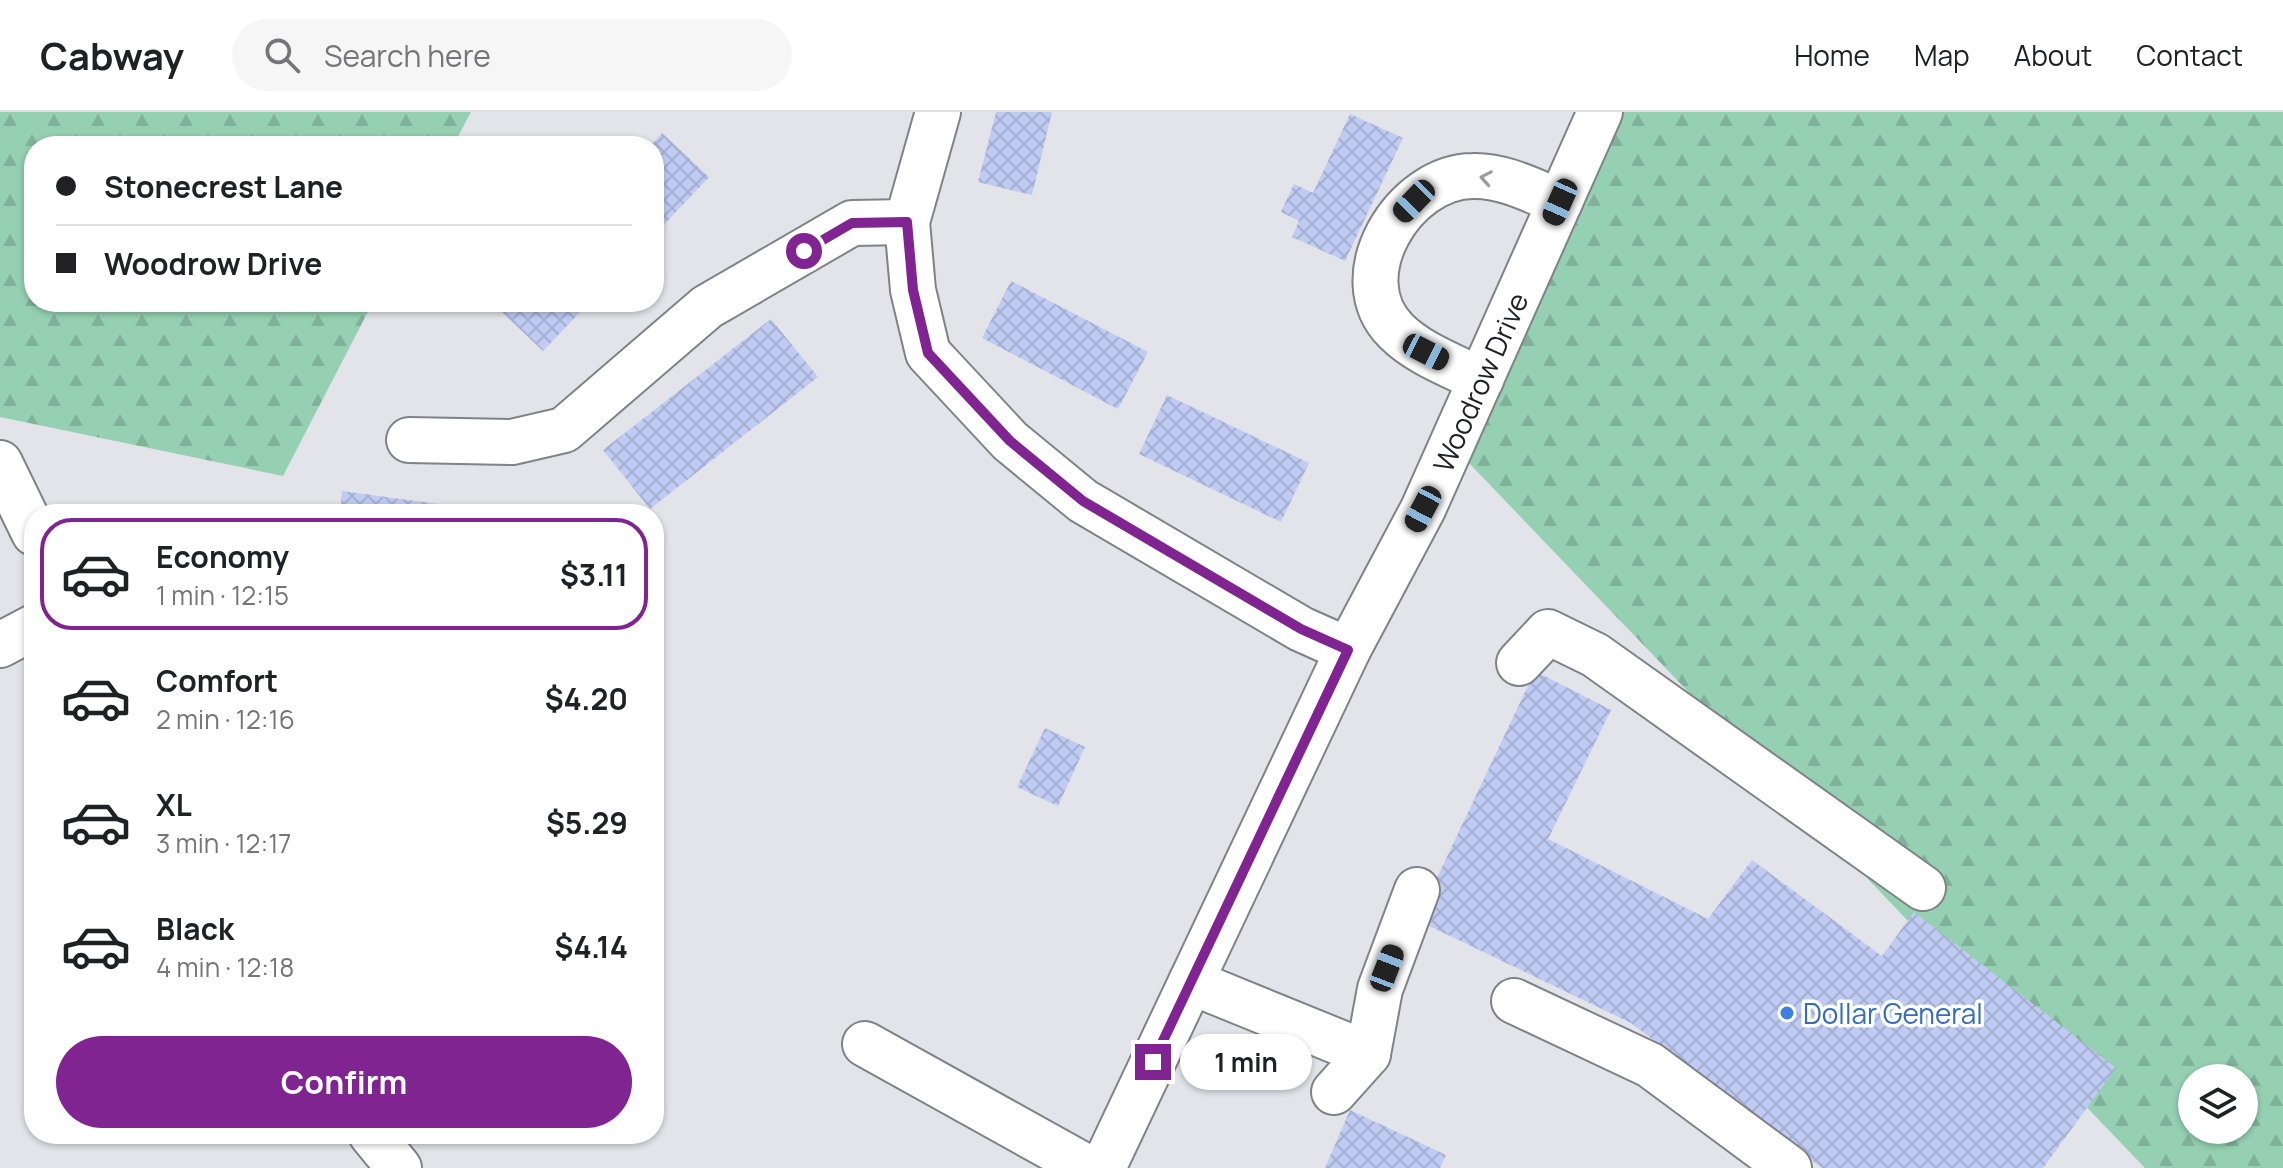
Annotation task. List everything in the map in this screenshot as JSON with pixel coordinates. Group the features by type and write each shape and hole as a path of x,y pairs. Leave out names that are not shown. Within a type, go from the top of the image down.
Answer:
{"street":[{"path":"938,112 907,222 913,290 928,353 1010,441 1083,501 1301,629 1348,650"},
{"name":"Woodrow Drive","path":"1103,1168 1348,650 1423,509 1600,112"},
{"path":"1481,380 1426,352 1395,331 1376,299 1375,263 1400,216 1429,186 1472,175 1510,182 1560,202"},
{"path":"409,440 512,442 564,430 707,307 852,223 907,222"},
{"path":"0,463 24,512"},
{"path":"0,645 24,632"},
{"path":"1519,663 1548,632 1595,655 1923,888"},
{"path":"1334,1092 1368,1054 1380,989 1417,890"},
{"path":"1191,982 1368,1054"},
{"path":"1514,1001 1650,1065 1789,1168"},
{"path":"865,1044 1088,1168"},
{"path":"379,1144 399,1168"}],"green space":[{"path":"0,112 471,112 458,136 24,136 24,312 368,312 283,476 0,417"},
{"path":"1614,112 2283,112 2283,1168 2145,1168 1468,462"}],"building":[{"path":"996,112 1052,112 1032,195 978,182"},
{"path":"1350,114 1403,138 1345,261 1292,237 1299,221 1281,212 1294,184 1313,193"},
{"path":"662,133 709,177 664,224 664,136 659,136"},
{"path":"1011,281 1148,352 1118,409 982,338"},
{"path":"502,312 580,312 543,351"},
{"path":"771,319 818,377 656,504 646,504 603,450"},
{"path":"1167,395 1309,463 1281,522 1139,454"},
{"path":"342,491 438,504 341,504"},
{"path":"1535,671 1611,710 1548,839 1708,919 1752,860 1882,956 1914,912 2116,1068 2043,1168 1822,1168 1631,1023 1417,920"},
{"path":"1045,728 1085,747 1058,806 1017,787"},
{"path":"1350,1110 1446,1155 1440,1168 1325,1168"}],"place":[{"name":"Dollar General","path":"1787,1013"}],"route":[{"path":"804,251 852,223 907,222 913,290 928,353 1010,441 1083,501 1301,629 1348,650 1153,1062"}]}
